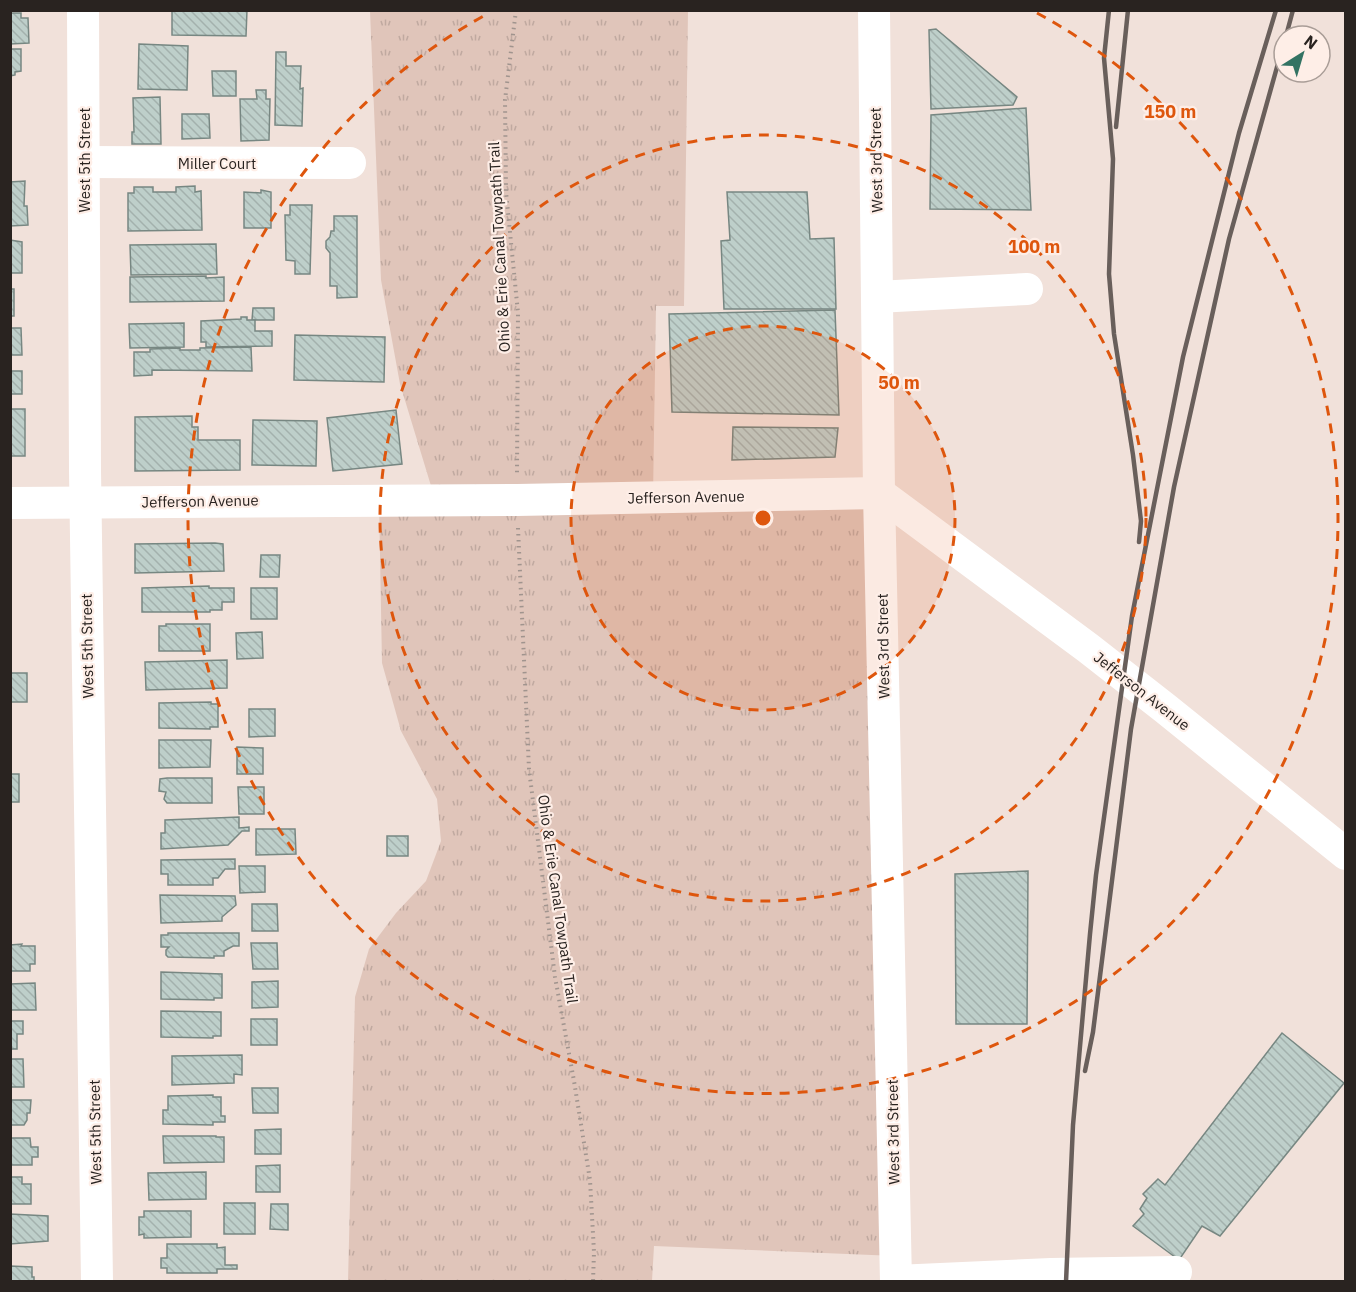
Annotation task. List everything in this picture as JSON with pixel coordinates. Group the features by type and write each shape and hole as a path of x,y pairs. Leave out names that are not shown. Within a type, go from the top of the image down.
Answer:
{"street":[{"name":"West 5th Street","path":"83,10 86,502 98,1281"},
{"name":"West 3rd Street","path":"874,10 879,493 896,1281"},
{"name":"Miller Court","path":"84,162 350,163"},
{"path":"877,297 1027,289"},
{"name":"Jefferson Avenue","path":"10,503 517,500 879,493 1088,648 1346,854"},
{"path":"896,1281 1051,1274 1176,1272"}],"path":[{"name":"Ohio & Erie Canal Towpath Trail","path":"516,10 507,72 505,111 506,192 518,314 517,476"},
{"name":"Ohio & Erie Canal Towpath Trail","path":"518,524 529,769 555,977 590,1180 594,1252 593,1281"}],"green space":[{"path":"370,11 688,11 684,306 656,306 653,497 879,493 896,1256 654,1246 652,1281 348,1282 355,997 369,949 396,913 426,881 441,841 437,799 401,731 382,663 379,500 435,499 400,384 381,280"}],"building":[{"path":"172,10 247,10 246,36 172,35"},
{"path":"10,13 21,13 21,18 28,18 29,43 10,44"},
{"path":"936,29 1017,97 1013,105 931,109 929,30"},
{"path":"139,44 188,46 187,90 138,89"},
{"path":"10,49 21,49 21,71 10,76"},
{"path":"276,52 286,52 286,66 301,66 302,126 275,125"},
{"path":"212,71 236,71 236,96 213,96"},
{"path":"256,90 266,90 266,99 270,99 269,140 241,141 240,99 257,99"},
{"path":"160,97 161,144 132,144 133,98"},
{"path":"1026,108 1031,210 930,209 931,115"},
{"path":"182,114 209,114 210,138 182,139"},
{"path":"25,181 24,206 27,206 28,225 10,226 10,182"},
{"path":"195,186 195,192 201,191 202,230 128,231 128,193 134,193 134,187 153,187 153,192 176,192 176,187"},
{"path":"261,190 271,192 271,228 244,228 244,192 261,193"},
{"path":"727,192 807,192 810,239 834,238 836,309 724,309 721,241 730,240"},
{"path":"290,205 312,205 310,274 295,274 295,261 286,260 285,215 290,215"},
{"path":"334,216 357,216 357,297 337,298 337,286 330,286 330,253 326,248 326,241 331,231 334,231"},
{"path":"10,240 22,242 22,273 10,273"},
{"path":"216,244 217,274 131,275 130,245"},
{"path":"206,276 206,278 224,277 224,301 130,302 130,277"},
{"path":"10,289 14,289 14,316 10,316"},
{"path":"253,308 274,308 274,320 252,320"},
{"path":"835,310 839,415 672,412 669,314"},
{"path":"241,317 255,320 255,331 272,331 272,346 206,347 206,342 201,342 201,321 241,319"},
{"path":"184,323 184,347 130,348 129,324"},
{"path":"10,328 21,328 22,355 10,355"},
{"path":"295,335 385,337 384,382 294,380"},
{"path":"251,347 252,371 152,370 152,375 134,376 134,352 150,352 150,349 200,350 200,348"},
{"path":"10,368 11,371 22,371 22,394 10,394"},
{"path":"10,409 25,409 25,456 10,456"},
{"path":"396,410 402,464 333,471 327,418"},
{"path":"192,416 192,427 198,427 198,440 240,440 240,470 135,471 135,417"},
{"path":"253,420 317,421 316,466 252,465"},
{"path":"733,427 838,428 835,457 732,460"},
{"path":"135,544 223,544 224,571 135,573"},
{"path":"261,555 280,555 279,577 260,577"},
{"path":"209,586 209,588 234,588 234,602 222,602 222,610 210,610 210,612 142,612 142,588"},
{"path":"251,588 277,588 277,619 251,619"},
{"path":"166,624 210,624 210,651 159,651 159,626 166,626"},
{"path":"262,632 263,658 237,659 236,633"},
{"path":"227,660 227,688 146,690 145,662"},
{"path":"10,673 27,673 27,702 10,702"},
{"path":"211,702 211,704 218,704 218,727 210,727 210,729 159,728 159,703"},
{"path":"249,709 275,709 275,736 249,737"},
{"path":"159,740 211,740 210,767 159,768"},
{"path":"237,747 263,748 263,774 237,774"},
{"path":"10,774 19,774 19,802 10,802"},
{"path":"212,778 212,803 167,803 164,799 166,792 159,791 160,779"},
{"path":"238,787 264,787 264,814 239,814"},
{"path":"239,817 239,828 249,827 249,831 242,831 228,845 161,849 161,833 165,833 165,820"},
{"path":"256,829 295,829 296,854 256,855"},
{"path":"387,836 408,836 408,856 387,856"},
{"path":"235,859 235,869 225,869 218,878 213,878 213,885 168,885 168,874 161,874 161,860"},
{"path":"239,866 265,866 265,892 240,893"},
{"path":"1028,871 1027,1024 956,1024 955,874"},
{"path":"160,895 235,896 236,905 222,917 222,921 161,923"},
{"path":"252,904 277,904 278,931 252,931"},
{"path":"168,933 239,933 239,946 233,946 224,951 224,956 214,956 214,958 168,957 166,950 169,947 161,947 161,935 168,935"},
{"path":"251,943 277,943 278,969 253,969"},
{"path":"22,944 21,946 35,946 35,964 30,964 30,971 10,971 10,945"},
{"path":"161,972 222,974 222,998 214,998 214,1000 161,999"},
{"path":"278,981 278,1007 252,1008 252,982"},
{"path":"35,983 36,1010 10,1010 10,984"},
{"path":"161,1011 221,1012 221,1036 213,1036 213,1038 161,1037"},
{"path":"251,1019 277,1019 277,1045 251,1045"},
{"path":"10,1021 23,1021 23,1034 17,1034 17,1049 10,1049"},
{"path":"1282,1033 1344,1083 1220,1236 1202,1226 1179,1260 1133,1226 1144,1214 1140,1209 1147,1198 1143,1194 1158,1179 1165,1185"},
{"path":"242,1055 242,1075 234,1074 234,1083 172,1085 172,1056"},
{"path":"10,1059 23,1059 24,1087 10,1087"},
{"path":"252,1088 278,1088 278,1113 253,1113"},
{"path":"213,1095 213,1097 221,1097 221,1116 225,1116 225,1122 213,1122 213,1125 163,1124 163,1110 168,1110 168,1096"},
{"path":"10,1100 31,1100 30,1113 27,1113 24,1125 10,1125"},
{"path":"281,1129 281,1154 255,1154 255,1130"},
{"path":"163,1136 224,1137 224,1162 164,1163"},
{"path":"10,1138 30,1138 31,1147 38,1147 38,1157 32,1157 32,1165 10,1165"},
{"path":"280,1165 280,1192 256,1192 256,1166"},
{"path":"206,1172 206,1199 149,1200 148,1173"},
{"path":"10,1177 22,1177 22,1184 31,1184 31,1204 10,1204"},
{"path":"224,1203 255,1203 255,1234 224,1234"},
{"path":"271,1204 288,1204 288,1230 270,1229"},
{"path":"144,1211 191,1211 191,1237 144,1238 144,1234 139,1235 139,1217 144,1217"},
{"path":"10,1214 48,1216 48,1241 10,1244"},
{"path":"167,1244 217,1244 217,1248 225,1247 225,1265 237,1265 237,1269 217,1269 217,1273 167,1273 167,1268 161,1268 161,1258 167,1258"},
{"path":"10,1266 32,1267 34,1282 10,1282"}],"railway":[{"path":"1109,10 1104,58 1113,159 1109,274 1114,334 1141,521 1139,542"},
{"path":"1116,127 1128,10"},
{"path":"1066,1282 1073,1125 1090,934 1132,616 1183,357 1239,133 1276,10"},
{"path":"1289,24 1293,10"},
{"path":"1085,1071 1093,1032 1131,729 1174,487 1229,239 1272,84"}]}
